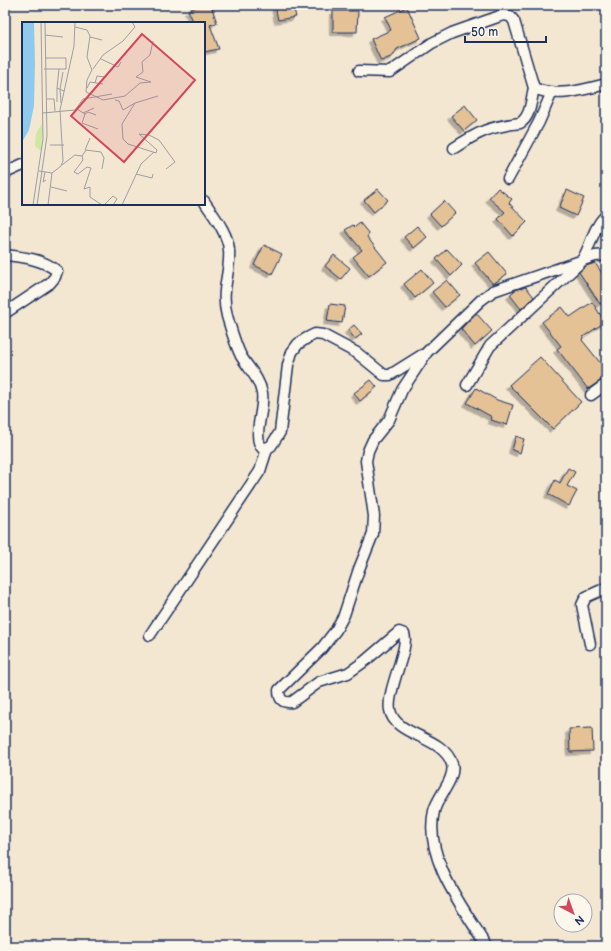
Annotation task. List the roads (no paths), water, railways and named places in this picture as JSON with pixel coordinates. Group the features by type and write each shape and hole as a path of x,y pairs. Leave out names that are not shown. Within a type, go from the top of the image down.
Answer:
{"street":[{"path":"359,71 390,72 432,43 452,33 493,18 510,16 514,21 534,88 528,115 524,121 520,123 491,127 474,134 454,148"},
{"path":"534,88 552,92 578,90 606,84"},
{"path":"508,179 539,122 552,92"},
{"path":"5,173 22,165"},
{"path":"205,203 216,221 229,249 224,294 227,315 236,346 255,374 262,393 258,441 259,446 263,449 267,449"},
{"path":"467,385 490,346 581,262 588,251 593,231 606,215"},
{"path":"5,255 39,260 50,265 57,271 56,277 50,283 5,313"},
{"path":"150,635 260,471 267,449 276,441 280,432 288,365 292,352 298,344 315,334 323,335 357,353 384,375 390,375 427,352 481,300 493,291 595,256 606,255"},
{"path":"427,352 402,390 389,420 373,440 368,451 366,462 374,516 373,534 355,580 344,615 336,630 322,648 305,667 283,684 279,690 279,696 286,702 292,702 320,682 348,673 365,661 398,632 404,634 405,642 389,709 395,721 412,732 431,741 449,757 452,765 451,775 434,811 432,825 434,842 438,860 445,878 487,946"},
{"path":"591,395 606,384"},
{"path":"590,644 582,605 586,596 606,588"}]}
